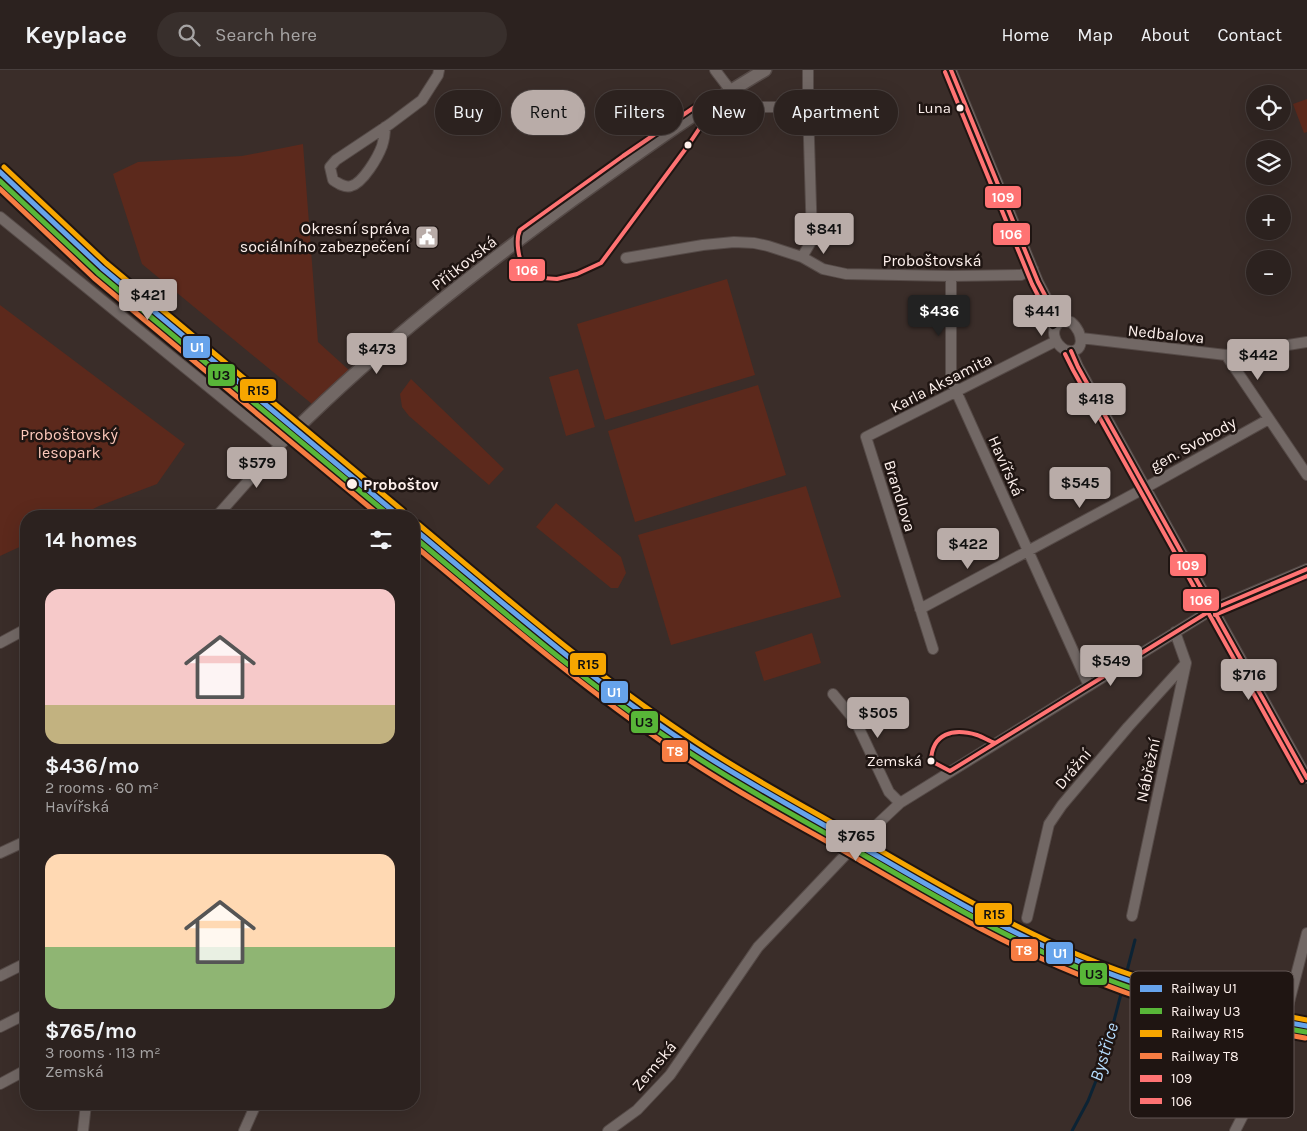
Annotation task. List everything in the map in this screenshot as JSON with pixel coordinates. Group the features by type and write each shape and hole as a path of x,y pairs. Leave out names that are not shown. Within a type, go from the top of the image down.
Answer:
{"street":[{"path":"386,127 383,145 368,170 358,182 351,186 342,186 333,180 330,167 336,160 386,127 422,100 438,75 439,70"},
{"path":"715,70 729,90"},
{"name":"Přítkovská","path":"732,90 765,70"},
{"path":"808,70 808,90"},
{"path":"951,70 1043,293 1060,322"},
{"name":"Přítkovská","path":"296,430 379,354 501,254 602,179 693,116"},
{"path":"802,257 812,240 809,135"},
{"path":"0,217 280,445"},
{"name":"Proboštovská","path":"626,258 703,245 754,242 802,257 823,269 841,273 951,276 1021,275 1033,269"},
{"name":"Havířská","path":"951,276 951,380 1089,686"},
{"path":"1066,321 1073,324 1079,331 1081,338 1079,347 1071,351 1062,348 1056,341 1055,329 1060,322 1066,321"},
{"name":"Nedbalova","path":"1081,338 1226,355 1307,342"},
{"name":"Karla Aksamita","path":"866,437 1056,341"},
{"path":"1071,351 1078,368 1307,778"},
{"path":"1226,355 1307,475"},
{"name":"gen. Svobody","path":"920,610 1269,419"},
{"path":"222,510 280,445 296,430"},
{"name":"Brandlova","path":"866,437 933,649"},
{"name":"Zemská","path":"608,1131 636,1110 670,1076 758,947 883,816 900,803 1213,609 1307,570"},
{"path":"0,642 20,632"},
{"path":"1175,632 1186,663"},
{"name":"Nábřežní","path":"1132,916 1186,663"},
{"name":"Drážní","path":"1027,918 1049,824 1062,805 1122,734 1186,663"},
{"path":"833,694 856,722 889,792 900,803"},
{"path":"0,853 20,844"},
{"path":"1294,983 1307,933"},
{"path":"0,976 20,966"},
{"path":"0,1027 20,1017"},
{"path":"0,1084 20,1073"},
{"path":"83,1131 85,1110"},
{"path":"244,1131 253,1110"},
{"path":"1235,1131 1242,1118"}],"green space":[{"path":"1307,99 1307,132 1304,133 1293,104"},
{"path":"303,144 318,342 350,371 312,404 142,264 113,174 138,162 242,156"},
{"path":"727,279 755,375 605,420 577,324"},
{"name":"Proboštovský lesopark","path":"0,305 185,444 157,484 91,510 20,510 20,547 0,556"},
{"path":"578,369 595,427 566,436 549,377"},
{"path":"411,379 504,469 489,485 409,416 402,407 400,394"},
{"path":"758,385 786,475 635,522 608,431"},
{"path":"806,486 841,597 671,645 638,535"},
{"path":"556,503 621,557 626,573 618,588 611,588 536,527"},
{"path":"812,633 821,663 764,681 755,652"}],"waterway":[{"name":"Bystřice","path":"1072,1131 1088,1101 1103,1063 1135,940"}],"rail line":[{"name":"R15","path":"4,167 106,263 402,510"},
{"name":"U1","path":"0,172 102,268 392,510"},
{"name":"U3","path":"0,181 98,273 383,510"},
{"name":"T8","path":"0,189 94,278 373,510"},
{"name":"R15","path":"420,526 582,660 651,711 708,749 942,886 1020,928 1074,953 1130,975"},
{"name":"U1","path":"420,534 613,692 705,755 966,906 1046,947 1130,981"},
{"name":"U3","path":"420,542 576,671 643,721 744,787 1007,935 1069,964 1130,987"},
{"name":"T8","path":"420,550 574,677 696,765 741,793 1006,942 1068,970 1130,994"},
{"name":"R15","path":"1294,1017 1307,1020"},
{"name":"U1","path":"1294,1023 1307,1026"},
{"name":"U3","path":"1294,1030 1306,1032"},
{"name":"T8","path":"1294,1036 1305,1038"}],"transit line":[{"name":"109","path":"951,70 1038,282 1059,322"},
{"name":"106","path":"945,72 1032,284 1053,325"},
{"name":"106","path":"693,108 520,230 518,244 523,268 543,278 557,279 577,274 601,263 695,135"},
{"name":"109","path":"1071,351 1078,367 1307,778"},
{"name":"106","path":"1065,354 1302,781"},
{"name":"109","path":"950,771 1213,609 1307,569"},
{"name":"106","path":"1215,615 1307,576"},
{"name":"109","path":"950,771 931,761 935,744 945,735 960,732 968,733 995,743"}],"place":[{"name":"Luna","path":"960,108"},
{"name":"Okresní správa sociálního zabezpečení","path":"427,237"},
{"name":"Proboštov","path":"352,484"},
{"name":"Zemská","path":"931,761"}]}
